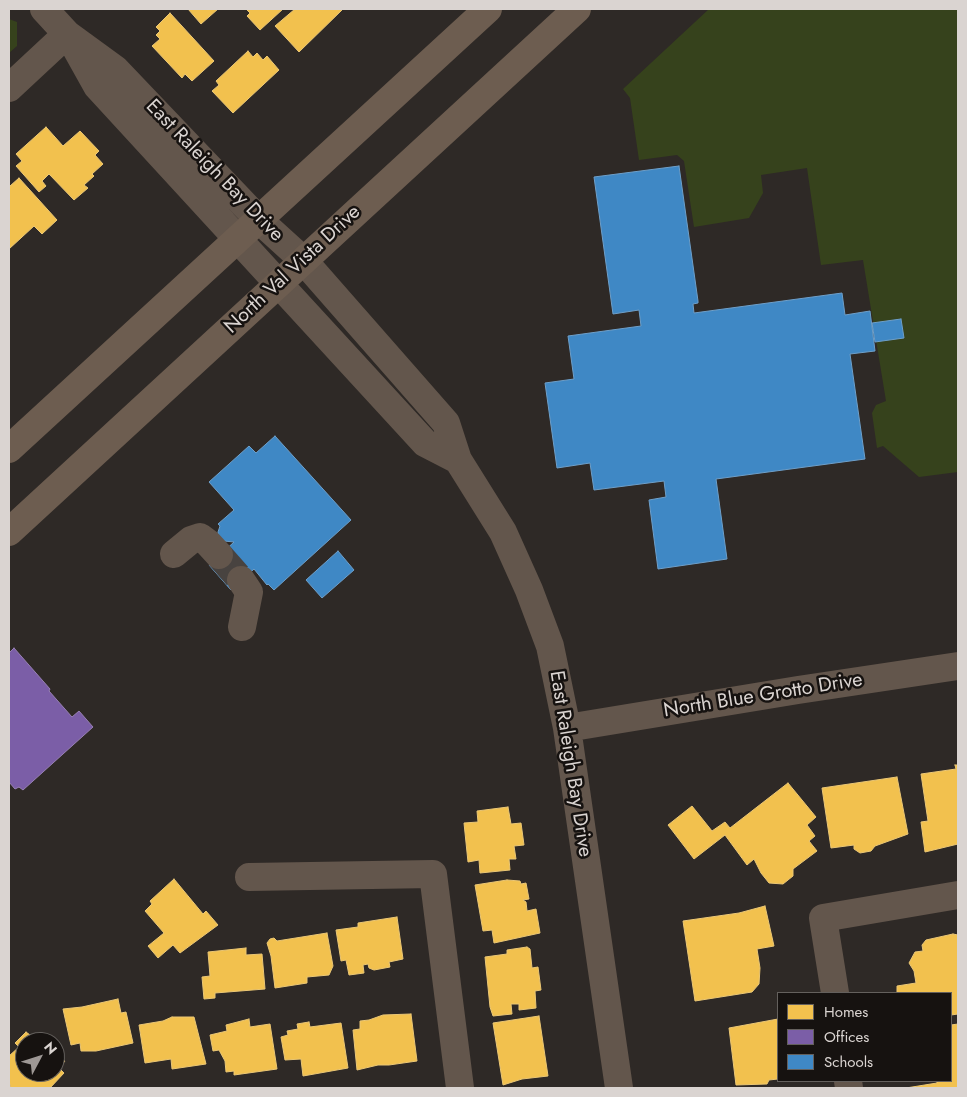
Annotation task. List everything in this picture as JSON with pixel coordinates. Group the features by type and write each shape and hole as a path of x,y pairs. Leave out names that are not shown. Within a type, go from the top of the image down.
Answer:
{"main road":[{"path":"9,450 488,9"},
{"name":"North Val Vista Drive","path":"9,532 577,9"}],"street":[{"name":"East Raleigh Bay Drive","path":"44,9 67,34 115,69 259,220 304,260 446,423 458,460 503,532 529,590 550,646 567,728 619,1088"},
{"name":"East Raleigh Bay Drive","path":"67,34 97,86 425,443 458,460"},
{"path":"9,88 67,34"},
{"path":"174,554 191,540 200,537 219,555"},
{"path":"242,580 249,592 242,628"},
{"name":"North Blue Grotto Drive","path":"567,728 958,666"},
{"path":"249,877 433,874 460,1088"},
{"path":"835,992 823,918 958,895"}],"green space":[{"path":"709,9 958,9 958,472 919,477 883,446 877,448 872,413 876,405 886,401 863,260 821,265 807,168 761,175 763,193 749,218 694,227 684,161 677,155 639,160 630,98 623,89"},
{"path":"9,19 17,22 17,46 9,53"}],"building: Homes":[{"path":"188,9 218,9 201,24"},
{"path":"246,9 283,9 260,30 247,16 250,13"},
{"path":"295,9 343,9 299,52 275,26"},
{"path":"170,13 214,61 192,81 185,74 182,78 152,46 160,39 156,35 160,31 156,27"},
{"path":"248,51 253,57 257,53 263,60 267,56 279,70 233,113 212,91 219,85 216,81"},
{"path":"46,127 63,146 80,131 99,151 95,155 103,164 84,185 88,188 74,200 49,174 42,181 46,186 39,192 16,166 22,161 16,154"},
{"path":"19,178 57,220 42,234 34,226 9,249 9,185"},
{"path":"955,765 958,765 958,844 925,852 921,822 928,821 921,774 956,769"},
{"path":"897,777 908,834 875,846 871,851 860,853 854,849 854,845 831,848 822,788"},
{"path":"788,783 816,817 807,825 815,836 809,841 817,851 793,869 793,876 783,884 769,883 754,859 747,865 725,835 694,859 668,825 692,806 712,831 725,822 730,828"},
{"path":"508,807 511,824 521,823 524,845 514,846 516,859 509,859 510,870 480,873 479,860 468,862 464,823 478,822 477,811"},
{"path":"174,879 203,914 206,911 218,925 180,953 173,945 158,958 148,946 164,933 145,911 152,904 150,901"},
{"path":"507,880 520,881 521,884 526,883 529,899 523,900 526,902 527,911 536,909 540,933 494,943 492,930 483,931 475,885"},
{"path":"765,906 774,946 757,949 760,968 759,984 752,992 695,1001 683,921 739,913"},
{"path":"397,917 403,959 389,962 390,967 374,970 369,968 368,964 363,965 364,973 349,975 346,960 341,961 336,930 358,927 358,923"},
{"path":"327,933 333,966 329,975 307,977 307,983 275,988 271,956 267,943 270,939 274,938 277,941"},
{"path":"953,934 958,935 958,1014 952,1015 952,992 897,992 897,986 916,983 914,971 909,963 915,952 923,951 922,945 926,940"},
{"path":"527,947 530,949 532,968 538,967 541,990 535,991 536,1008 519,1010 519,1004 511,1004 512,1014 493,1016 490,1007 485,957 507,954 507,950"},
{"path":"246,948 246,955 262,954 265,989 215,993 215,998 204,999 202,977 210,976 208,952"},
{"path":"118,999 121,1013 126,1012 133,1043 96,1051 81,1051 80,1043 71,1045 63,1009"},
{"path":"411,1014 417,1061 378,1065 357,1070 353,1030 360,1029 360,1021 383,1015"},
{"path":"539,1016 548,1076 522,1079 503,1085 493,1023"},
{"path":"172,1017 194,1017 206,1064 172,1069 171,1059 145,1063 139,1025 163,1021"},
{"path":"249,1019 250,1027 270,1024 277,1069 234,1075 234,1071 226,1072 225,1061 219,1050 213,1051 210,1035 227,1031 226,1025"},
{"path":"777,1019 777,1079 769,1080 767,1084 736,1085 729,1028"},
{"path":"309,1022 310,1027 341,1023 348,1068 303,1076 301,1059 285,1060 281,1037 288,1035 287,1031 298,1029 297,1024"},
{"path":"958,1024 958,1088 906,1088 937,1082 952,1082 952,1025"},
{"path":"15,1051 15,1082 56,1082 50,1088 11,1088 9,1081 9,1056"}],"building: Offices":[{"path":"14,648 72,717 79,711 93,727 23,790 19,787 15,789 9,782 9,653"}],"building: Schools":[{"path":"679,166 698,301 698,303 693,304 694,313 842,293 845,315 870,311 875,351 850,354 865,459 716,479 727,559 658,569 649,500 666,497 664,481 594,490 590,463 557,468 545,383 574,379 568,336 641,326 639,310 613,314 594,177"},
{"path":"901,319 904,338 875,342 872,323"},
{"path":"275,436 351,520 274,590 267,585 254,569 231,590 209,565 234,542 224,541 218,536 220,526 218,524 234,510 209,482 249,446 256,453"},
{"path":"338,551 354,570 322,598 306,580"}],"tunnel":[{"path":"219,555 241,580"}]}
